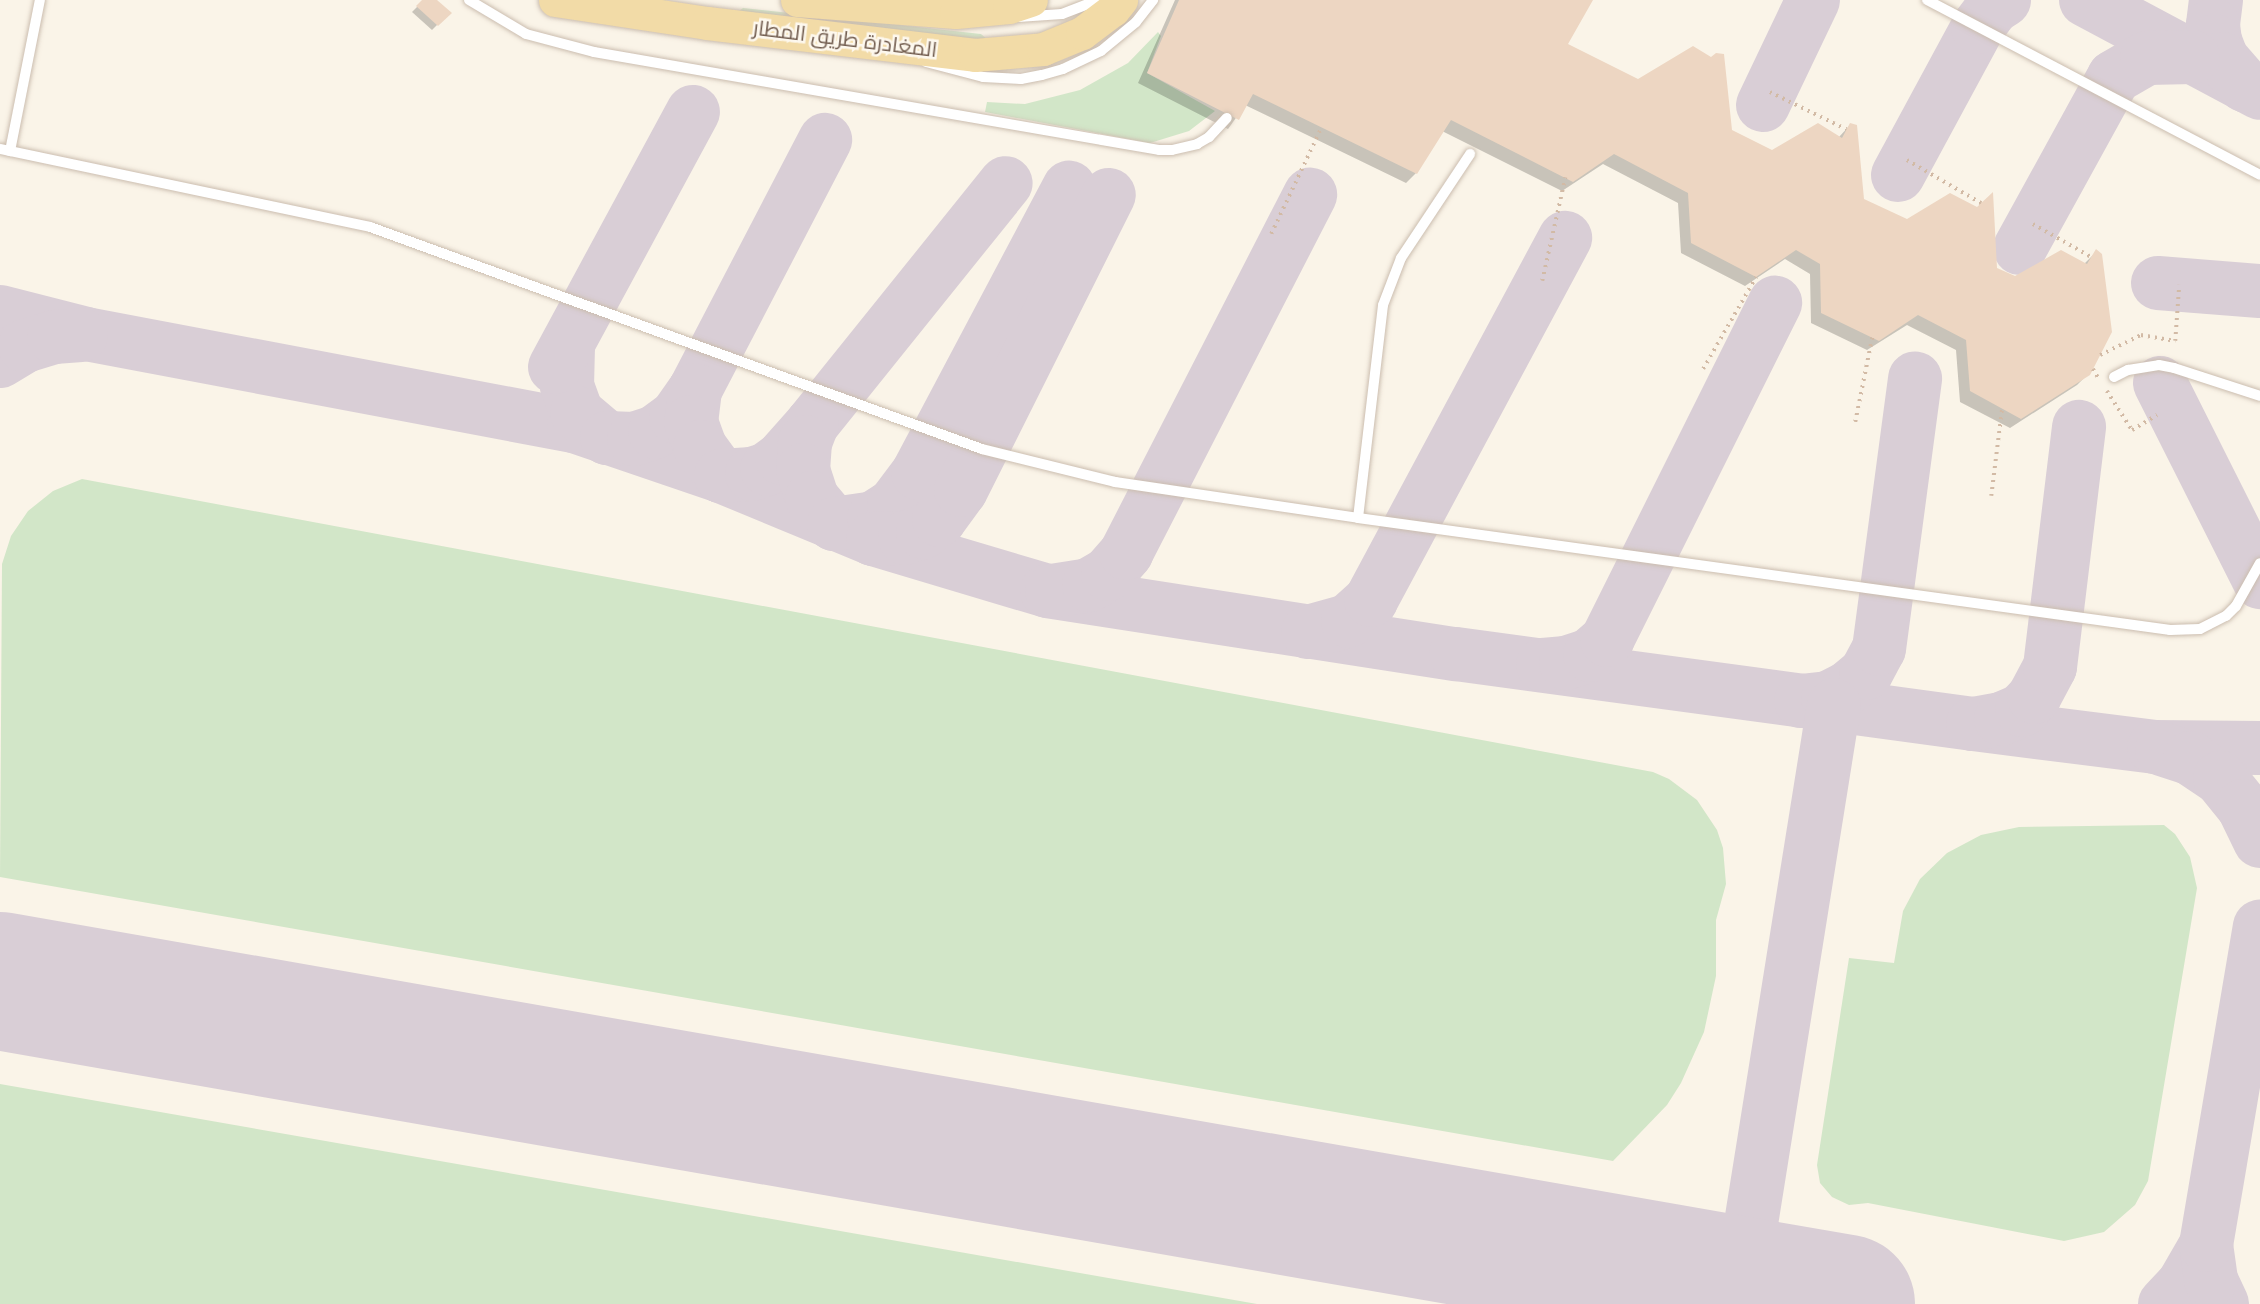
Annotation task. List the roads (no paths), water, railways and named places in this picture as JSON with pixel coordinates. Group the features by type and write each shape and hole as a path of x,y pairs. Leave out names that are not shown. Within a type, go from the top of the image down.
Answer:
{"main road":[{"name":"المغادرة طريق المطار","path":"555,0 707,23 893,45 979,66 1043,49 1082,33 1113,10 1121,0"},
{"path":"797,0 903,5 956,12 1009,7 1031,0"}],"lane":[{"path":"40,0 5,150 370,227 971,445 1026,461 1115,482 1358,518 2171,630 2200,629 2226,616 2236,606 2260,563"},
{"path":"469,0 526,34 594,52 1159,150 1197,144 1219,128 1227,118"},
{"path":"956,12 1045,17 1078,10 1098,0"},
{"path":"979,66 1021,79 1063,69 1082,61 1118,38 1153,0"},
{"path":"1927,0 2260,175"},
{"path":"1358,518 1383,305 1401,258 1470,154"},
{"path":"2114,377 2128,370 2159,366 2260,396"}]}
